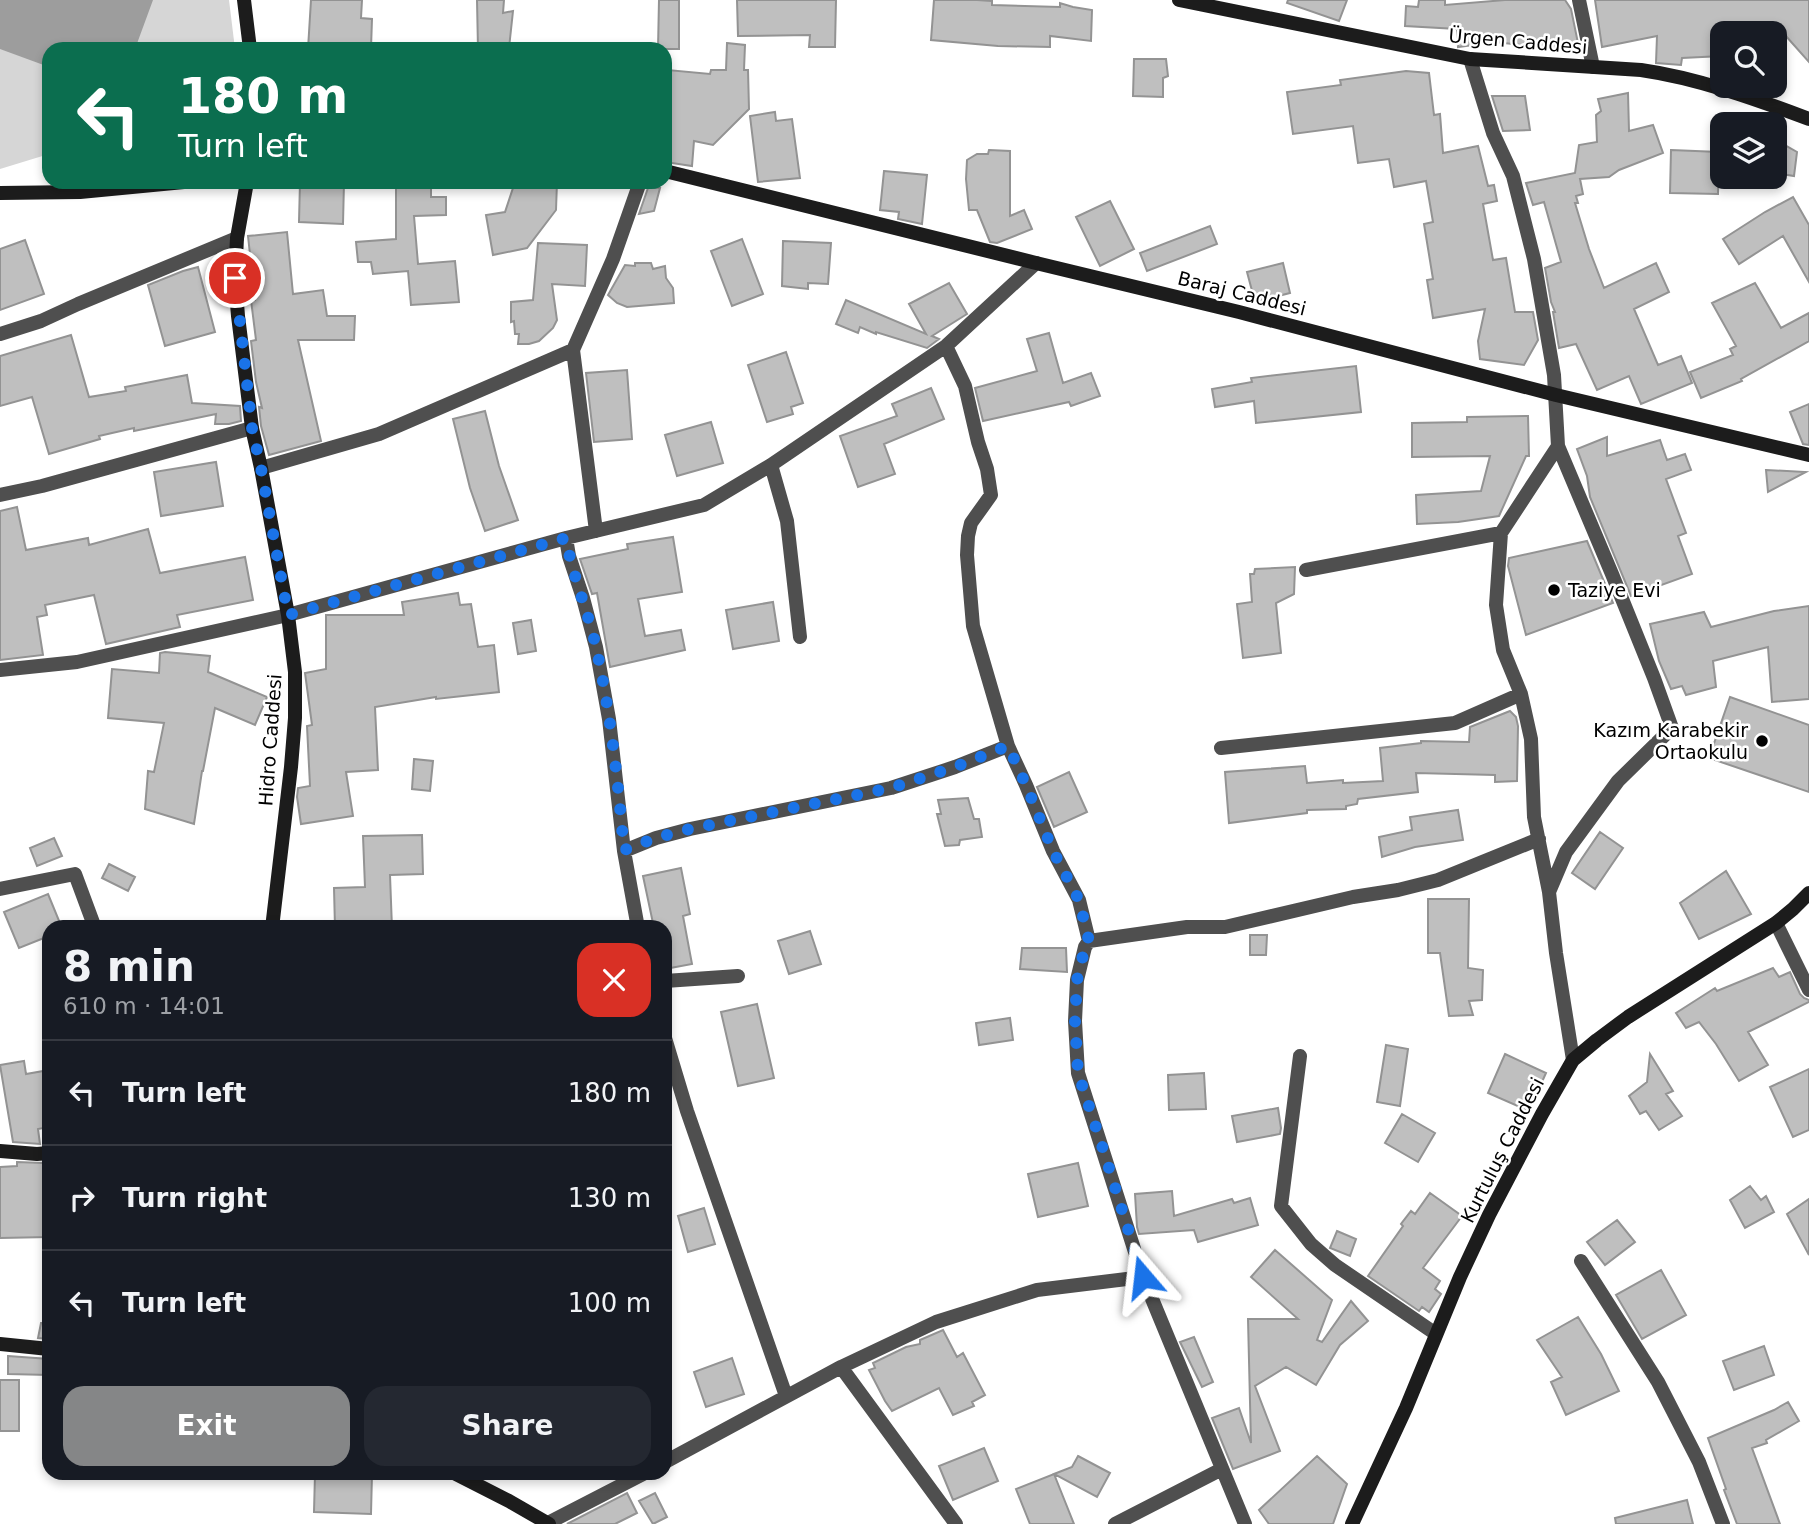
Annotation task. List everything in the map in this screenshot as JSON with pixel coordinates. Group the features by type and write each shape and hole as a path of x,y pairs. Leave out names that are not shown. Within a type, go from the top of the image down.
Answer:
{"street":[{"path":"244,0 249,42"},
{"name":"Ürgen Caddesi","path":"1179,0 1469,59 1666,74 1690,79 1809,119"},
{"path":"1579,0 1593,67"},
{"path":"1469,59 1493,133 1513,176 1534,259 1554,375 1558,446 1672,728 1618,780 1566,852 1549,892"},
{"name":"Baraj Caddesi","path":"672,173 1239,312 1556,395 1809,455"},
{"path":"0,193 111,189"},
{"name":"Hidro Caddesi","path":"246,189 237,237 235,278 252,428 288,615 295,672 295,718 273,920"},
{"path":"596,531 573,350 613,259 638,189"},
{"path":"0,334 41,321 237,237"},
{"path":"0,670 77,662 288,615 566,538 704,505 771,465 946,346 1036,263"},
{"path":"946,346 965,386 987,469 991,495 971,523 968,536 967,567 973,626 1008,746 1053,851 1079,900 1089,941 1077,980 1075,1021 1078,1073 1143,1277 1245,1524"},
{"path":"261,468 379,434 573,350"},
{"path":"0,495 252,428"},
{"path":"1558,446 1501,533 1496,605 1503,650 1521,694 1531,739 1534,817 1549,892 1573,1060"},
{"path":"771,465 787,521 800,637"},
{"path":"1306,570 1501,533"},
{"path":"566,538 598,659 609,719 624,850 637,920"},
{"path":"1221,748 1455,723 1521,694"},
{"path":"624,850 690,829 891,788 1008,746"},
{"path":"1089,941 1187,927 1225,927 1353,897 1398,890 1438,880 1539,839"},
{"path":"0,889 75,874 92,920"},
{"name":"Kurtuluş Caddesi","path":"1352,1524 1406,1408 1489,1215 1573,1060 1628,1017 1776,923 1809,893"},
{"path":"1776,923 1809,990"},
{"path":"672,981 738,976"},
{"path":"1300,1056 1281,1206 1311,1244 1335,1265 1436,1334"},
{"path":"672,1061 786,1396"},
{"path":"0,1151 42,1154"},
{"path":"1581,1261 1658,1382 1699,1462 1723,1524"},
{"path":"672,1458 841,1367 936,1322 1037,1290 1143,1277"},
{"path":"0,1344 42,1348"},
{"path":"841,1367 956,1524"},
{"path":"1115,1524 1222,1469"},
{"path":"468,1480 548,1524 632,1480"}],"shaded area":[{"path":"0,0 229,0 234,42 42,42 42,156 0,169"},
{"path":"0,0 153,0 138,42 42,42 42,64 0,49"}],"building":[{"path":"311,0 362,0 361,18 372,19 371,42 308,42"},
{"path":"477,0 504,0 503,13 513,11 510,42 478,42"},
{"path":"659,0 679,0 679,49 672,49 672,42 658,42"},
{"path":"737,0 836,0 835,47 809,47 810,35 738,36"},
{"path":"934,0 977,0 992,1 992,5 1060,7 1060,3 1092,10 1091,41 1050,36 1050,47 931,40"},
{"path":"1288,0 1347,0 1339,21 1287,3"},
{"path":"1419,0 1445,0 1445,5 1505,0 1565,0 1571,9 1579,48 1549,48 1495,42 1458,47 1457,29 1405,26 1406,6 1418,7"},
{"path":"1595,0 1809,0 1809,62 1787,37 1787,21 1710,21 1710,57 1682,58 1681,65 1656,63 1657,36 1602,47"},
{"path":"727,43 745,45 744,70 748,70 749,109 713,145 694,141 692,166 672,163 672,70 710,74 711,70 726,70"},
{"path":"1134,59 1166,59 1168,76 1163,78 1163,97 1133,96"},
{"path":"1406,71 1429,73 1434,115 1440,114 1443,153 1478,146 1488,186 1494,185 1497,201 1483,204 1493,260 1506,258 1515,312 1533,312 1538,340 1524,365 1480,359 1478,341 1485,309 1433,318 1427,280 1433,279 1424,224 1433,222 1426,181 1394,187 1389,159 1358,163 1353,126 1293,134 1287,92 1341,85 1340,80"},
{"path":"1628,93 1629,131 1653,125 1663,153 1619,170 1609,177 1580,179 1583,194 1576,196 1578,203 1575,203 1604,288 1656,263 1669,292 1634,309 1658,365 1681,356 1692,383 1641,404 1629,376 1597,390 1576,344 1559,348 1555,312 1545,268 1561,262 1544,202 1533,205 1526,183 1575,173 1579,145 1597,142 1596,115 1601,111 1598,99"},
{"path":"1492,96 1525,96 1530,130 1503,131"},
{"path":"775,112 776,121 792,119 800,178 758,182 750,116"},
{"path":"1787,146 1797,152 1794,176 1787,175"},
{"path":"989,150 1010,151 1010,216 1024,210 1032,229 997,243 990,242 977,210 969,210 966,179 967,160 977,154 988,154"},
{"path":"1671,150 1710,152 1710,189 1718,189 1718,194 1670,193"},
{"path":"884,171 927,175 922,224 898,219 899,212 880,210"},
{"path":"300,189 344,189 343,224 299,222"},
{"path":"396,189 431,189 431,197 446,197 446,215 414,216 418,264 455,261 459,302 411,305 408,271 373,274 371,262 358,262 356,242 396,239"},
{"path":"513,189 557,189 556,210 527,248 493,255 486,215 505,212"},
{"path":"648,189 660,189 654,211 639,214"},
{"path":"1793,197 1809,225 1809,282 1783,236 1739,264 1723,239"},
{"path":"1110,201 1134,249 1100,266 1076,217"},
{"path":"1210,226 1217,244 1147,271 1140,253"},
{"path":"287,232 293,294 323,290 327,316 355,316 354,340 298,340 321,441 269,455 261,426 259,407 262,408 251,341 256,340 251,300 255,300 248,236"},
{"path":"742,239 763,294 732,306 711,251"},
{"path":"25,240 44,294 0,310 0,249"},
{"path":"783,241 831,243 828,284 808,283 808,289 782,286"},
{"path":"538,243 587,245 585,286 552,284 557,320 553,328 539,341 518,344 519,334 515,334 514,321 511,322 511,302 533,300"},
{"path":"635,263 651,263 653,269 665,266 666,278 673,288 674,303 627,307 608,295 625,265 635,266"},
{"path":"1283,263 1290,293 1255,302 1247,272"},
{"path":"198,267 215,332 165,346 148,285"},
{"path":"949,283 967,314 932,336 939,339 927,348 860,327 858,333 836,324 846,300 926,334 909,304"},
{"path":"1755,283 1781,328 1809,313 1809,341 1741,379 1742,381 1701,398 1690,372 1733,355 1730,349 1736,346 1712,303"},
{"path":"1049,333 1063,383 1091,373 1100,396 1071,406 1069,402 983,421 975,388 1037,371 1027,339"},
{"path":"71,335 89,397 126,391 125,387 187,375 192,403 240,406 241,421 215,424 216,414 134,431 134,428 99,436 100,439 49,454 32,397 0,406 0,356"},
{"path":"786,352 803,403 791,407 793,414 767,422 748,365"},
{"path":"1356,366 1361,412 1256,423 1254,401 1215,407 1212,389 1252,382 1251,378"},
{"path":"627,370 632,439 594,442 586,373"},
{"path":"931,388 944,419 884,444 895,474 858,487 840,436 897,416 892,404"},
{"path":"1809,404 1809,445 1803,444 1790,412"},
{"path":"485,411 499,466 518,520 485,531 470,488 453,419"},
{"path":"1528,416 1529,456 1526,456 1499,516 1417,524 1416,495 1481,491 1490,456 1412,457 1412,423 1467,422 1467,417"},
{"path":"711,422 723,463 677,476 665,435"},
{"path":"1607,437 1607,456 1660,440 1667,460 1685,454 1691,470 1666,479 1686,533 1678,536 1692,574 1631,596 1590,497 1587,476 1577,449"},
{"path":"216,462 223,506 161,516 154,472"},
{"path":"1766,470 1806,472 1768,492"},
{"path":"17,507 26,550 88,538 89,545 148,529 160,573 245,557 253,600 177,615 180,627 106,644 94,595 45,605 47,615 37,617 43,655 0,660 0,511"},
{"path":"673,537 682,592 638,599 645,636 681,630 685,650 610,667 597,593 592,594 580,559 628,549 627,544"},
{"name":"Taziye Evi","path":"1587,541 1613,603 1526,635 1508,566 1509,558"},
{"path":"1295,567 1294,594 1276,603 1281,653 1243,658 1237,604 1252,602 1250,574 1254,574 1255,569"},
{"path":"458,593 460,605 471,604 478,647 494,645 499,692 436,697 375,707 378,770 346,772 353,816 301,824 298,788 310,786 307,726 312,725 305,673 326,669 326,615 404,615 402,602"},
{"path":"773,602 779,641 733,649 726,610"},
{"path":"1809,606 1809,699 1772,702 1768,647 1713,661 1716,687 1686,695 1682,686 1671,689 1659,661 1650,624 1704,612 1711,627 1774,611"},
{"path":"531,620 536,651 518,654 513,623"},
{"path":"160,653 210,656 208,672 267,697 255,725 215,708 194,824 145,809 148,771 154,772 164,723 108,718 112,669 159,673"},
{"name":"Kazım Karabekir Ortaokulu","path":"1730,697 1809,725 1809,792 1709,758"},
{"path":"1510,711 1516,717 1518,726 1517,781 1495,782 1495,775 1416,773 1418,792 1358,799 1357,804 1346,806 1346,809 1307,810 1307,813 1229,823 1225,772 1305,766 1307,783 1383,781 1380,748 1421,741 1469,742 1470,727"},
{"path":"414,759 433,761 430,791 412,789"},
{"path":"1069,772 1087,812 1054,827 1037,787"},
{"path":"968,798 974,819 979,819 982,837 960,840 959,845 945,846 937,814 941,814 938,800"},
{"path":"1458,810 1463,840 1415,847 1382,857 1379,837 1412,830 1410,817"},
{"path":"1600,832 1623,848 1595,889 1572,873"},
{"path":"422,835 423,874 390,875 392,920 335,920 334,888 365,887 363,836"},
{"path":"54,838 62,856 37,866 30,848"},
{"path":"109,864 135,877 128,891 102,878"},
{"path":"681,868 690,914 683,916 692,964 672,968 672,920 652,920 643,876"},
{"path":"1726,871 1751,914 1699,939 1680,903"},
{"path":"48,894 59,920 42,920 42,939 19,948 4,912"},
{"path":"1428,899 1469,899 1468,968 1483,970 1482,1000 1469,1001 1473,1015 1449,1016 1440,953 1428,953"},
{"path":"810,931 821,964 789,974 778,941"},
{"path":"1250,935 1267,935 1266,955 1250,955"},
{"path":"1022,948 1066,948 1067,972 1020,969"},
{"path":"1773,968 1779,977 1790,972 1800,994 1809,1002 1748,1032 1768,1065 1739,1081 1699,1022 1686,1028 1676,1013 1715,988 1717,991"},
{"path":"757,1004 774,1078 738,1086 721,1012"},
{"path":"1010,1018 1013,1040 979,1045 976,1023"},
{"path":"1386,1045 1408,1049 1400,1106 1377,1102"},
{"path":"1505,1054 1546,1073 1529,1111 1488,1093"},
{"path":"1650,1054 1673,1091 1666,1094 1682,1116 1659,1130 1646,1111 1640,1114 1629,1096 1647,1082"},
{"path":"24,1061 26,1074 42,1071 42,1128 38,1129 40,1144 13,1142 0,1065"},
{"path":"1809,1069 1809,1130 1793,1137 1770,1087"},
{"path":"1204,1073 1206,1109 1169,1110 1168,1075"},
{"path":"1278,1108 1280,1134 1237,1142 1232,1116"},
{"path":"1402,1114 1435,1133 1418,1162 1385,1143"},
{"path":"17,1162 42,1163 42,1237 0,1238 0,1167 17,1166"},
{"path":"1078,1163 1088,1206 1038,1217 1028,1174"},
{"path":"1750,1186 1761,1200 1766,1196 1774,1212 1745,1228 1730,1200"},
{"path":"1172,1191 1174,1216 1232,1199 1234,1203 1250,1198 1258,1225 1198,1242 1194,1230 1139,1234 1135,1194"},
{"path":"1430,1193 1462,1216 1423,1268 1440,1281 1435,1289 1441,1294 1429,1312 1422,1307 1419,1311 1368,1276 1403,1226 1401,1224 1411,1211 1415,1214"},
{"path":"1809,1199 1809,1255 1787,1214"},
{"path":"704,1208 715,1244 688,1252 678,1216"},
{"path":"1617,1220 1635,1242 1605,1265 1587,1242"},
{"path":"1337,1231 1356,1239 1350,1256 1330,1248"},
{"path":"1275,1250 1332,1300 1317,1340 1322,1342 1351,1301 1368,1321 1340,1345 1316,1385 1286,1367 1255,1386 1280,1451 1233,1469 1212,1418 1239,1408 1251,1443 1248,1319 1298,1319 1251,1277"},
{"path":"1661,1270 1686,1315 1642,1339 1616,1295"},
{"path":"1578,1317 1601,1354 1619,1391 1566,1415 1551,1382 1562,1377 1537,1340"},
{"path":"41,1323 42,1323 42,1338 38,1338"},
{"path":"943,1330 957,1357 963,1353 985,1395 972,1402 974,1406 953,1415 939,1388 892,1411 869,1370 875,1368 873,1363 906,1347 920,1344 920,1340"},
{"path":"1194,1337 1213,1382 1202,1387 1180,1342"},
{"path":"1764,1346 1774,1375 1734,1390 1723,1361"},
{"path":"8,1356 42,1358 42,1375 8,1374"},
{"path":"732,1358 744,1394 706,1407 694,1372"},
{"path":"0,1380 19,1380 19,1431 0,1431"},
{"path":"1788,1402 1799,1421 1766,1440 1767,1443 1752,1448 1780,1524 1737,1524 1708,1438"},
{"path":"984,1448 998,1481 953,1500 939,1466"},
{"path":"1078,1456 1110,1473 1097,1497 1054,1474 1072,1467"},
{"path":"1317,1456 1347,1484 1333,1524 1269,1524 1259,1510"},
{"path":"1054,1474 1074,1524 1030,1524 1016,1489"},
{"path":"315,1480 372,1480 371,1514 314,1512"},
{"path":"627,1493 637,1513 615,1524 567,1524"},
{"path":"655,1493 667,1517 653,1524 639,1501"},
{"path":"1687,1500 1693,1524 1616,1524 1615,1518"}],"place":[{"name":"Taziye Evi","path":"1554,590"},
{"name":"Kazım Karabekir Ortaokulu","path":"1762,741"}],"route":[{"path":"235,278 252,428 288,615 566,538 596,647 609,719 624,850 690,829 891,788 1008,746 1053,851 1079,900 1089,941 1077,980 1075,1021 1078,1073 1143,1277"}]}
